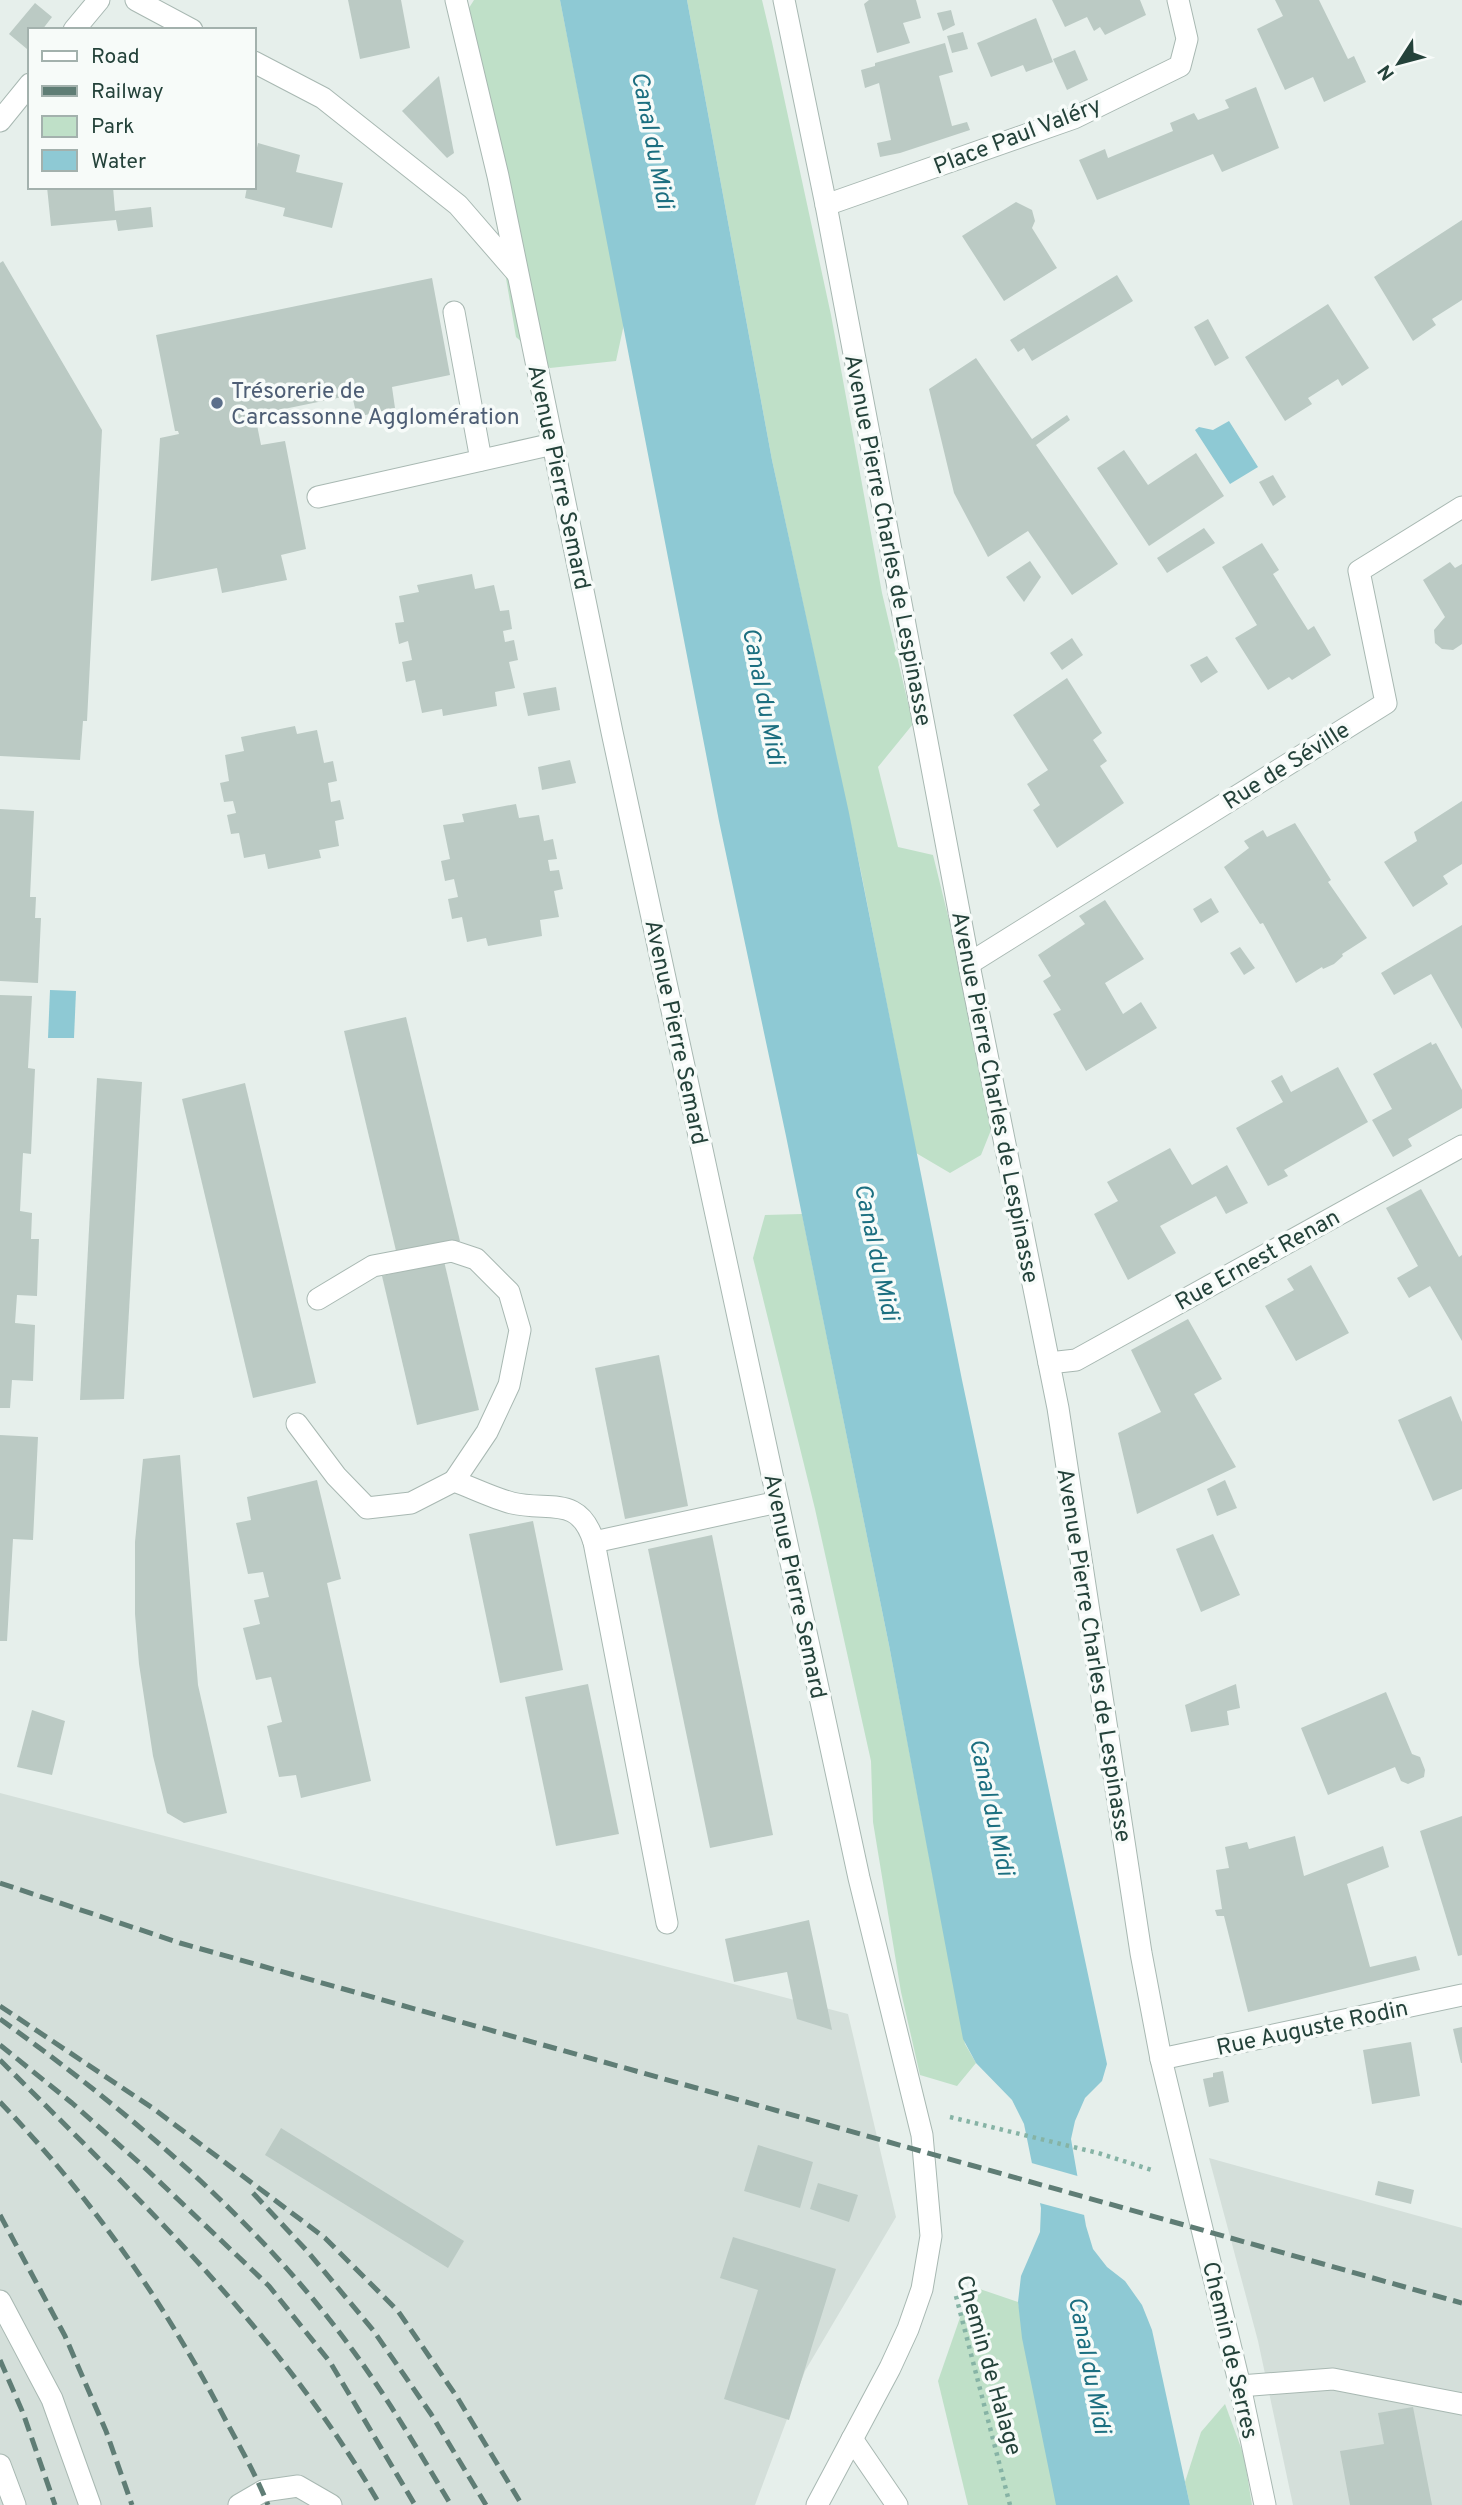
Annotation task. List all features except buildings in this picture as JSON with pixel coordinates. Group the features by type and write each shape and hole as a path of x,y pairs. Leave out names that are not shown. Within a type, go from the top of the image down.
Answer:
{"street":[{"path":"76,28 99,0"},
{"path":"136,0 188,28"},
{"name":"Avenue Pierre Semard","path":"456,0 498,176 618,758 859,1878 902,2063 922,2135 932,2236 922,2288 908,2329 817,2505"},
{"name":"Avenue Pierre Charles de Lespinasse","path":"784,0 826,205 971,975 1058,1408 1141,1953 1161,2059 1194,2196"},
{"name":"Place Paul Valéry","path":"826,205 1074,118 1180,66 1187,39 1178,0"},
{"path":"256,63 323,98 458,205 518,274"},
{"path":"0,121 28,86"},
{"path":"454,312 481,460"},
{"path":"318,497 553,444"},
{"name":"Rue de Séville","path":"970,963 1386,703 1359,571 1462,507"},
{"name":"Rue Ernest Renan","path":"1049,1363 1076,1360 1462,1146"},
{"path":"297,1424 336,1476 367,1508 411,1503 454,1481 487,1432 509,1385 520,1330 509,1292 476,1259 452,1251 373,1266 318,1299"},
{"path":"454,1481 513,1503 563,1507 588,1525 594,1542 667,1923"},
{"path":"594,1542 778,1502"},
{"name":"Rue Auguste Rodin","path":"1161,2059 1462,1995"},
{"name":"Chemin de Serres","path":"1194,2196 1240,2386 1265,2505"},
{"path":"0,2301 52,2399 90,2505"},
{"path":"1240,2386 1333,2379 1462,2404"},
{"path":"852,2439 897,2505"},
{"path":"0,2465 15,2505"},
{"path":"239,2505 262,2491 298,2486 331,2505"}],"path":[{"path":"948,2116 1098,2153 1166,2175"},
{"name":"Chemin de Halage","path":"954,2291 1010,2505"}],"shaded area":[{"path":"0,1793 848,2014 896,2217 805,2371 755,2505 0,2505"},
{"path":"1209,2158 1462,2228 1462,2505 1293,2505 1258,2341"}],"green space":[{"path":"474,0 560,0 624,324 616,361 550,368 516,337 486,161 453,33"},
{"path":"687,0 762,0 772,42 831,315 882,593 913,724 878,767 898,847 933,855 950,924 991,1130 981,1155 950,1173 916,1153 861,872 772,460"},
{"path":"802,1214 889,1645 965,2044 976,2063 957,2086 920,2075 901,1992 873,1822 871,1761 815,1509 753,1258 765,1215"},
{"path":"971,2286 1018,2302 1057,2505 968,2505 938,2381"},
{"path":"1225,2404 1244,2456 1252,2505 1190,2505 1185,2482 1201,2432"}],"water":[{"name":"Canal du Midi","path":"560,0 687,0 772,460 849,813 962,1380 1107,2064 1102,2081 1085,2098 1071,2139 1086,2226 1093,2249 1107,2267 1125,2281 1142,2305 1152,2330 1190,2505 1056,2505 1022,2338 1018,2302 1021,2276 1040,2232 1041,2208 1024,2124 1012,2100 976,2063 963,2039 889,1645 719,821"},
{"path":"1229,421 1258,467 1230,484 1195,430 1199,427 1213,430"},
{"path":"50,990 76,991 74,1038 48,1038"}],"pier":[{"path":"1028,2162 1081,2177 1088,2216 1036,2202"}],"railway":[{"path":"0,1883 180,1943 1462,2303"},
{"path":"0,2006 154,2109 325,2238 398,2311 457,2397 522,2505"},
{"path":"0,2019 143,2130 189,2170 275,2256 315,2301 365,2367 451,2505"},
{"path":"0,2045 72,2103 144,2167 269,2286 330,2362 415,2505"},
{"path":"0,2060 155,2217 253,2325 341,2442 380,2505"},
{"path":"0,2102 65,2175 151,2293 202,2376 248,2461 268,2505"},
{"path":"253,2193 308,2252 373,2330 431,2414 486,2505"},
{"path":"0,2215 65,2336 106,2431 132,2505"},
{"path":"0,2360 23,2413 55,2505"}],"place":[{"name":"Trésorerie de Carcassonne Agglomération","path":"217,403"}]}
